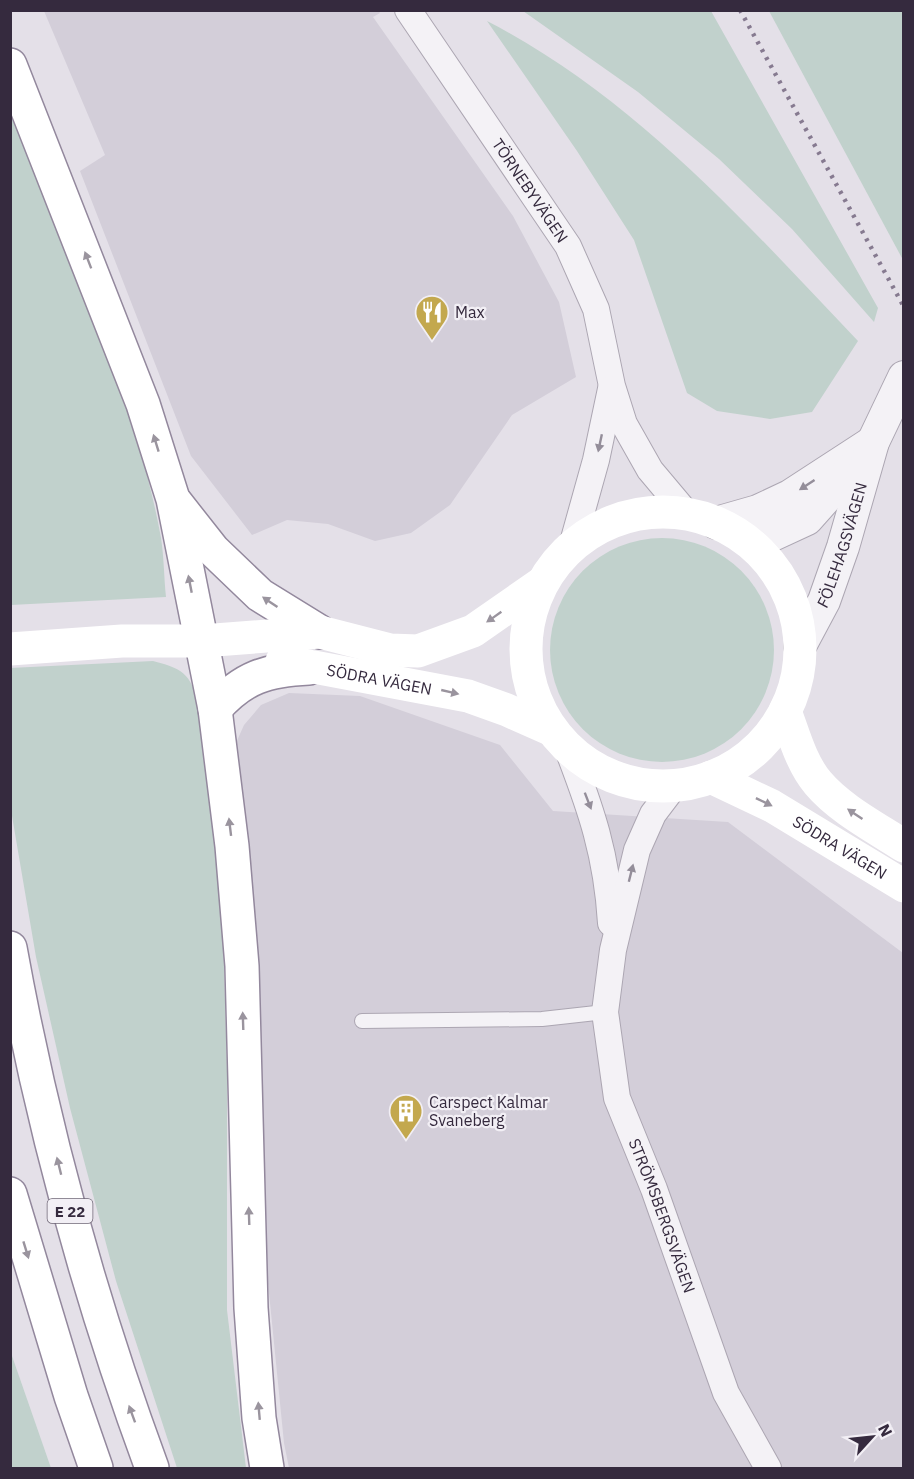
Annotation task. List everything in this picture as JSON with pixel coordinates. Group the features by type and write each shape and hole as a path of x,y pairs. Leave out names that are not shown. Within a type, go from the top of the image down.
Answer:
{"main road":[{"path":"10,65 143,404 173,499 215,709 232,846 242,966 251,1308 259,1418 267,1468"},
{"path":"173,499 213,550 260,595 320,632"},
{"path":"667,512 701,518 753,544 776,571 786,588 796,616 800,646 797,679 785,711 754,751 741,761 711,777 675,785 646,785 617,778 590,765 560,738 530,684 526,650 530,615 542,583 572,546 606,524 626,517 667,512"},
{"name":"SÖDRA VÄGEN","path":"10,650 122,641 202,641 320,632 390,650 418,651 443,644 473,631 542,583"},
{"name":"SÖDRA VÄGEN","path":"202,641 309,668 468,696 507,710 560,738"},
{"path":"215,709 231,691 248,681 282,669 309,668"},
{"path":"785,711 808,768 817,783 851,811 903,846"},
{"name":"SÖDRA VÄGEN","path":"711,777 772,806 903,886"},
{"name":"E 22","path":"10,948 23,1019 69,1207 120,1383 152,1468"},
{"path":"10,1194 67,1385 96,1468"}],"street":[{"name":"TÖRNEBYVÄGEN","path":"408,10 568,246 596,309 612,386 624,424 638,451 650,470 701,518"},
{"name":"FÖLEHAGSVÄGEN","path":"800,646 824,601 843,547 873,442 903,377"},
{"name":"TÖRNEBYVÄGEN","path":"572,546 596,460 612,386"},
{"name":"FÖLEHAGSVÄGEN","path":"701,518 758,511 790,496 873,442"},
{"name":"FÖLEHAGSVÄGEN","path":"753,544 807,519 824,502 873,442"},
{"name":"STRÖMSBERGSVÄGEN","path":"560,738 602,846 609,882 613,950"},
{"name":"STRÖMSBERGSVÄGEN","path":"675,785 653,814 637,850 613,950 605,1012 617,1098 654,1189 726,1393 768,1468"}],"lane":[{"path":"362,1021 542,1018 605,1012"}],"shaded area":[{"path":"44,11 379,11 380,13 373,17 513,216 559,302 576,377 512,415 450,505 411,533 375,541 328,524 287,520 252,535 191,456 80,171 105,155"},
{"path":"523,11 711,11 878,308 874,322 792,229 719,159 638,92"},
{"path":"769,11 903,11 903,260"},
{"path":"487,21 541,52 591,86 639,124 730,207 858,341 812,412 770,419 717,411 687,393 634,240 577,151"},
{"path":"10,114 97,322 134,429 161,538 166,597 11,605"},
{"path":"651,538 673,538 705,546 715,551 733,563 749,579 766,607 772,628 774,650 772,672 766,693 749,721 733,737 705,754 673,762 651,762 619,754 609,749 591,737 575,721 558,693 550,661 550,639 558,607 563,597 575,579 591,563 619,546"},
{"path":"153,661 181,671 186,676 202,710 222,896 227,1071 227,1310 246,1468 177,1468 116,1281 70,1108 36,957 11,810 10,668"},
{"path":"289,693 360,696 500,745 553,811 728,822 903,953 903,1468 289,1468 284,1443 262,1223 246,858 236,743 244,725 261,705"},
{"path":"11,1353 51,1468 11,1468"}],"railway":[{"path":"740,10 904,307"}],"place":[{"name":"Max","path":"432,341"},
{"name":"Carspect Kalmar Svaneberg","path":"406,1140"}]}
